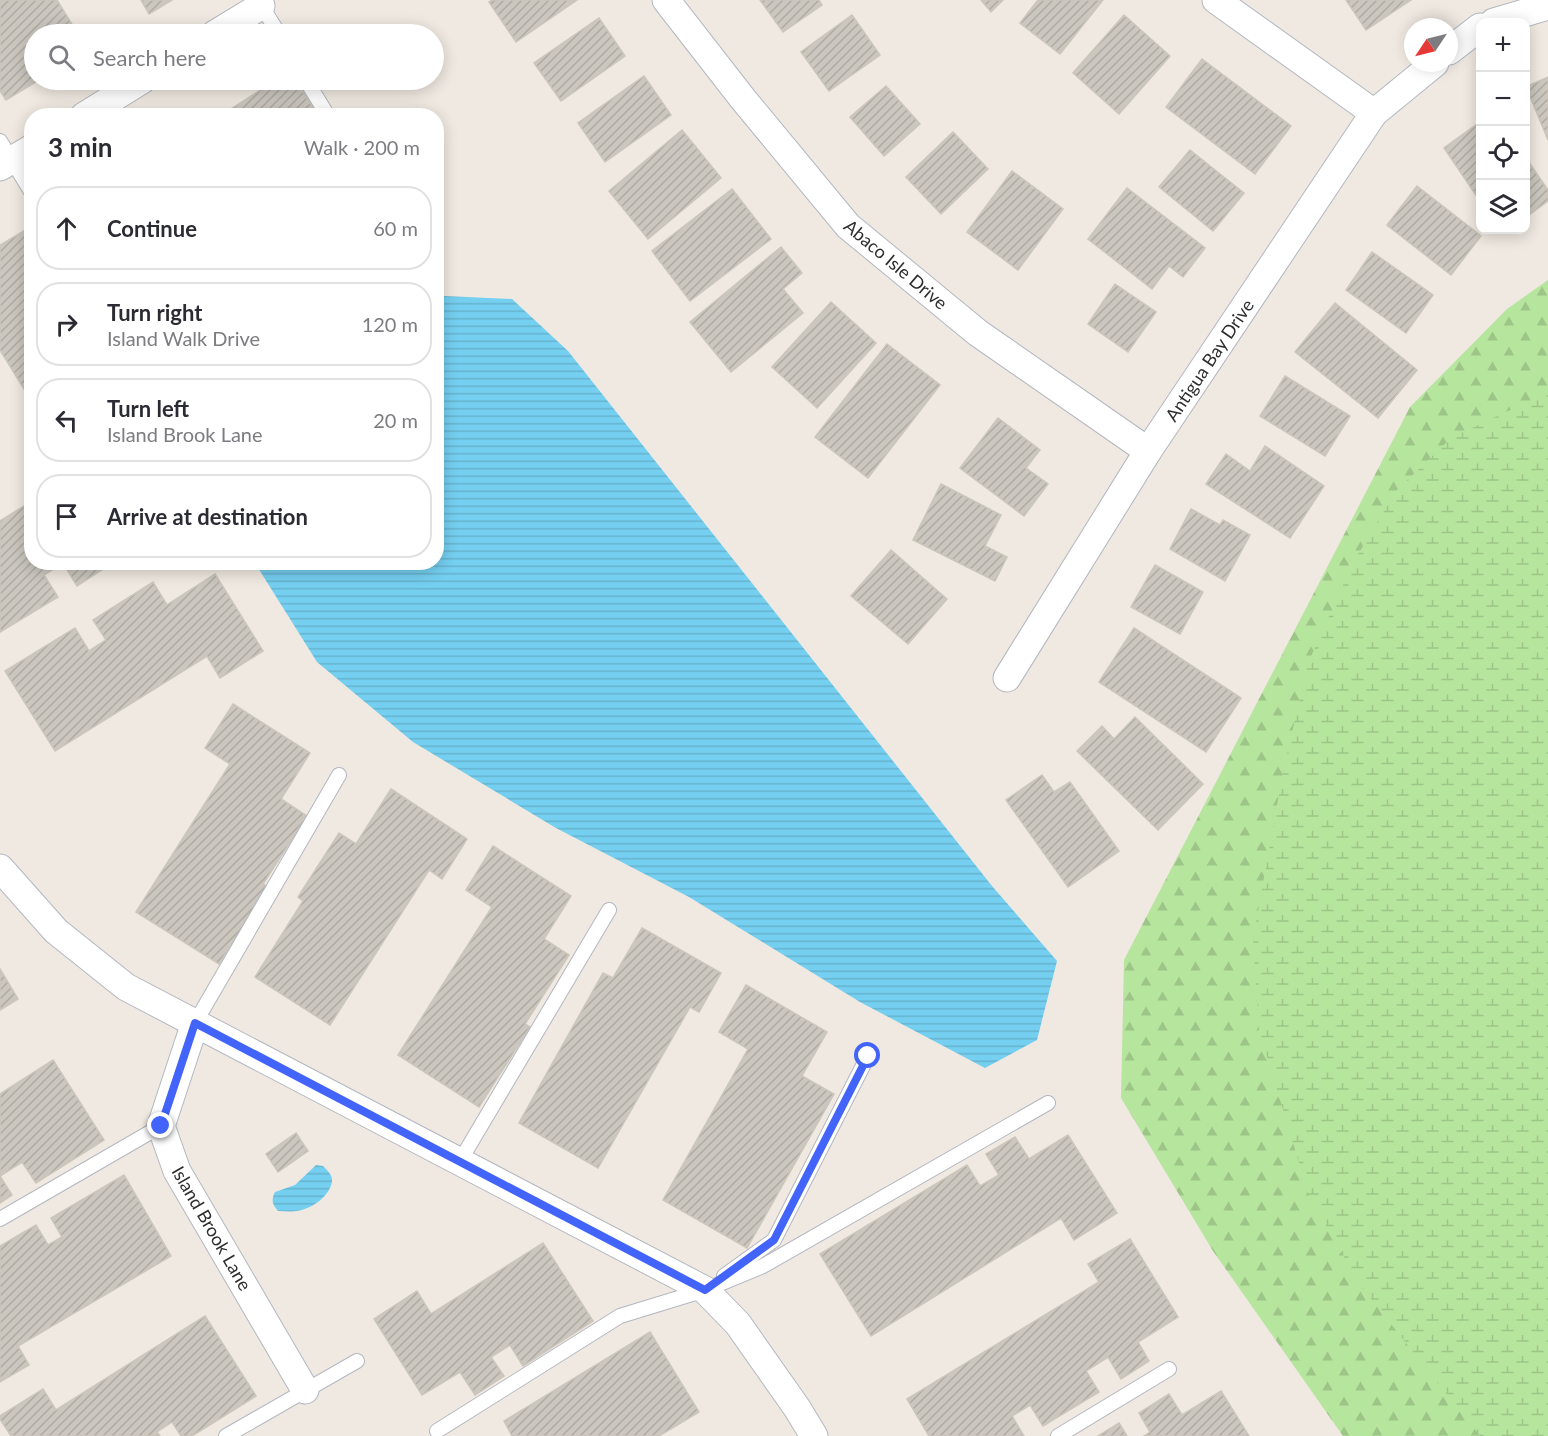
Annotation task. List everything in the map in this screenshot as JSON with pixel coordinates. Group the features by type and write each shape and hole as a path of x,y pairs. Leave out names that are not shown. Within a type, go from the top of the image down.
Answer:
{"street":[{"name":"Abaco Isle Drive","path":"666,0 742,99 848,226 978,333 1148,451"},
{"path":"1216,0 1374,113"},
{"path":"230,24 260,3"},
{"path":"1508,18 1548,6"},
{"path":"1458,44 1476,30"},
{"name":"Antigua Bay Drive","path":"1007,678 1148,451 1374,113 1424,72"},
{"path":"97,108 126,90"},
{"path":"1,873 56,931 126,987 705,1290 738,1324 814,1436"},
{"path":"161,1126 195,1023"},
{"name":"Island Brook Lane","path":"161,1126 177,1171 305,1390"}],"lane":[{"path":"260,3 273,24"},
{"path":"312,90 323,108"},
{"path":"11,154 24,178"},
{"path":"195,1023 339,775"},
{"path":"460,1161 609,910"},
{"path":"705,1290 774,1240 868,1056"},
{"path":"437,1431 620,1316 705,1290 763,1266 1048,1103"},
{"path":"0,1219 161,1126"},
{"path":"226,1436 357,1361"},
{"path":"1058,1436 1169,1369"}],"green space":[{"path":"1548,280 1548,1436 1343,1436 1213,1251 1121,1098 1124,960 1410,407 1507,309"},
{"path":"1548,392 1548,1436 1480,1436 1360,1285 1309,1196 1259,1030 1253,939 1283,772 1308,663 1354,561 1396,491 1451,438"}],"water":[{"path":"444,296 512,299 568,351 992,886 1057,961 1037,1040 985,1068 860,1002 689,897 556,828 413,742 317,662 259,570 444,570"},
{"path":"316,1165 323,1166 332,1177 327,1193 308,1208 278,1211 273,1202 275,1192 295,1185"}],"building":[{"path":"0,0 57,0 72,24 24,24 24,89 6,100 0,91"},
{"path":"141,0 172,0 149,14"},
{"path":"492,0 577,0 516,42 489,2"},
{"path":"760,0 819,0 822,5 783,32"},
{"path":"981,0 1003,0 991,12"},
{"path":"1038,0 1103,0 1060,54 1020,23"},
{"path":"1346,0 1411,0 1366,30"},
{"path":"852,15 880,55 829,91 801,52"},
{"path":"1124,15 1170,56 1119,114 1073,73"},
{"path":"599,18 625,56 561,101 534,63"},
{"path":"1202,59 1291,126 1255,174 1166,107"},
{"path":"644,76 671,115 605,162 578,123"},
{"path":"1548,77 1548,140 1530,97 1530,85"},
{"path":"886,86 920,124 884,156 850,117"},
{"path":"260,90 302,90 313,108 232,108"},
{"path":"1476,125 1476,195 1444,148"},
{"path":"682,130 721,178 648,239 609,191"},
{"path":"953,132 988,169 941,214 906,177"},
{"path":"1190,150 1244,193 1213,231 1159,187"},
{"path":"1530,164 1548,190 1548,201 1530,214"},
{"path":"1012,171 1063,209 1018,270 967,232"},
{"path":"1417,186 1481,236 1451,275 1387,225"},
{"path":"1127,188 1205,248 1183,277 1169,266 1152,289 1088,239"},
{"path":"732,189 771,239 690,301 652,251"},
{"path":"24,231 24,389 0,350 0,245"},
{"path":"781,247 802,273 783,289 803,313 731,372 690,322"},
{"path":"1372,252 1433,295 1406,333 1346,290"},
{"path":"1115,284 1156,312 1128,352 1088,324"},
{"path":"831,302 876,343 817,408 772,367"},
{"path":"1335,303 1417,370 1378,418 1295,352"},
{"path":"887,344 940,385 868,478 815,437"},
{"path":"1285,376 1350,416 1325,456 1260,416"},
{"path":"998,418 1040,450 1026,468 1048,484 1024,516 960,468"},
{"path":"1265,446 1324,486 1290,538 1206,484 1226,454 1250,471"},
{"path":"941,484 1001,515 985,546 1007,557 995,581 913,540"},
{"path":"24,506 24,570 52,570 44,575 58,597 0,632 0,521"},
{"path":"1191,509 1220,525 1223,520 1250,535 1225,581 1170,549"},
{"path":"891,550 947,599 908,644 851,596"},
{"path":"1155,565 1203,592 1180,634 1131,607"},
{"path":"67,570 102,570 77,586"},
{"path":"215,574 263,651 220,678 207,656 55,751 5,671 75,628 89,651 106,640 93,620 153,582 167,605"},
{"path":"1134,628 1241,698 1206,752 1099,682"},
{"path":"233,704 310,753 281,799 307,816 263,884 268,887 219,964 136,912 230,764 205,748"},
{"path":"1135,717 1203,784 1158,830 1077,751 1102,726 1114,739"},
{"path":"1042,775 1054,792 1070,782 1119,851 1068,887 1006,800"},
{"path":"391,789 467,839 442,879 429,870 330,1025 255,977 303,901 298,897 339,833 356,844"},
{"path":"493,846 571,896 544,939 569,955 525,1024 530,1027 479,1107 398,1055 492,907 466,890"},
{"path":"642,928 721,973 699,1012 690,1007 598,1168 519,1123 603,973 613,978"},
{"path":"0,969 18,999 0,1010"},
{"path":"746,985 827,1032 802,1076 834,1094 747,1248 663,1200 748,1049 719,1032"},
{"path":"53,1060 104,1140 36,1183 22,1162 0,1176 0,1094"},
{"path":"296,1133 308,1151 278,1172 266,1154"},
{"path":"1068,1135 1117,1213 1074,1240 1061,1218 871,1336 820,1254 967,1165 980,1186 999,1175 986,1154 1015,1137 1029,1159"},
{"path":"124,1175 171,1256 18,1346 29,1365 0,1382 0,1246 36,1225 48,1245 62,1237 51,1218"},
{"path":"0,1176 12,1195 0,1203"},
{"path":"1130,1239 1178,1317 1138,1342 1149,1361 1121,1379 1108,1357 1086,1371 1099,1392 1043,1426 1030,1405 1012,1416 1024,1436 929,1436 907,1399 1099,1282 1088,1264"},
{"path":"543,1243 593,1321 523,1366 510,1345 491,1357 504,1376 475,1395 460,1372 422,1395 374,1319 417,1291 431,1314"},
{"path":"205,1316 256,1396 192,1436 181,1436 172,1422 157,1432 160,1436 11,1436 0,1419 0,1416 43,1389 56,1410"},
{"path":"650,1332 699,1412 659,1436 512,1436 504,1421"},
{"path":"1221,1391 1249,1436 1144,1436 1150,1432 1139,1413 1169,1394 1182,1415"},
{"path":"1119,1423 1127,1436 1098,1436"}],"route":[{"path":"161,1126 195,1023 705,1290 774,1240 868,1056"}]}
